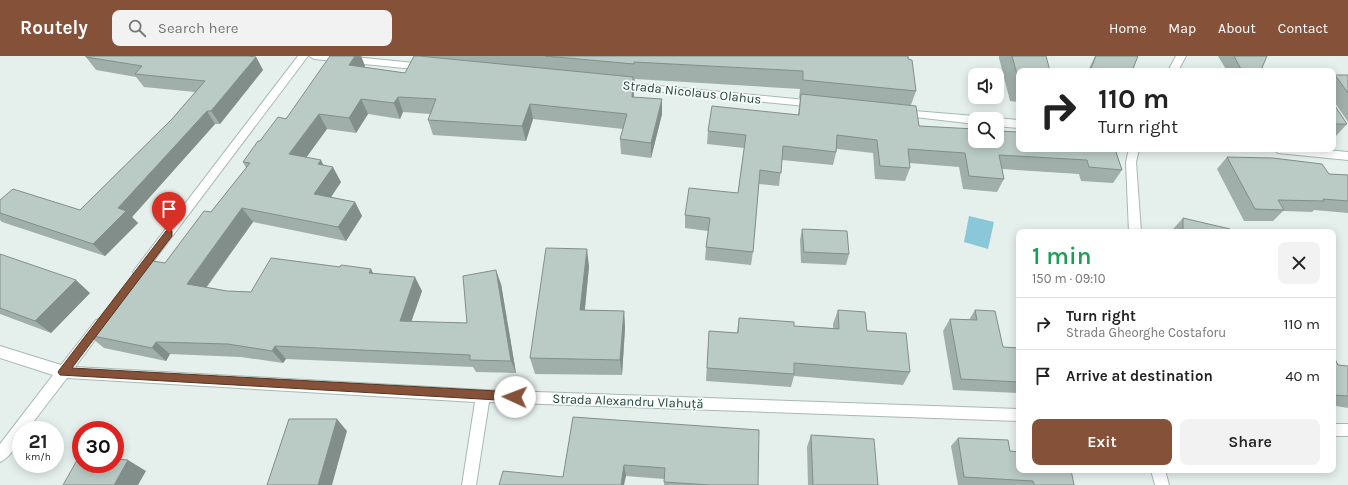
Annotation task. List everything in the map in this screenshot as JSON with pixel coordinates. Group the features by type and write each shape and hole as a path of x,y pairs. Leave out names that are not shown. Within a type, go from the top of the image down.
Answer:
{"street":[{"path":"131,284 303,56"},
{"path":"314,56 432,67"},
{"path":"1175,68 1181,56"},
{"name":"Strada Nicolaus Olahus","path":"605,84 825,105"},
{"path":"888,111 968,119"},
{"path":"1004,123 1016,124"},
{"path":"1134,152 1132,162 1135,229"},
{"path":"1308,152 1348,156"},
{"path":"0,455 107,315"},
{"name":"Strada Alexandru Vlahuță","path":"0,352 63,372 483,396 1016,415"},
{"path":"469,485 483,396"},
{"path":"1336,430 1348,430"},
{"path":"1159,473 1162,485"}],"water":[{"path":"969,216 994,222 988,249 964,242"}],"building":[{"path":"86,56 256,57 211,111 207,111 118,208 126,211 93,244 0,213 0,200 13,189 80,210 172,119 205,81 135,74 142,66"},
{"path":"330,56 355,56 349,65 405,73 414,56 419,56 633,77 632,97 662,99 651,143 620,139 627,114 530,104 522,126 428,120 436,99 398,97 394,103 361,99 349,118 319,114 289,154 321,160 318,164 333,167 314,194 355,202 338,227 242,208 187,284 227,291 251,292 271,258 340,267 341,265 371,269 369,273 415,277 400,321 467,323 463,276 496,270 511,361 470,360 470,355 275,346 272,351 228,344 156,342 152,348 88,335 147,260 165,263 204,211 211,212 250,163 243,162 258,141 260,141 278,117 286,119"},
{"path":"545,56 908,56 908,59 912,60 916,91 803,80 803,71 634,62 634,64"},
{"path":"1012,56 1046,56 1049,68 1016,68 1016,71"},
{"path":"1096,56 1138,56 1133,68 1091,68"},
{"path":"1234,56 1267,56 1262,68 1240,68"},
{"path":"1336,75 1348,75 1348,93 1336,76"},
{"path":"801,94 916,106 919,126 968,129 968,148 1004,148 1004,131 1016,132 1016,152 1116,152 1122,170 1089,167 1087,160 999,155 1004,179 969,176 965,153 908,149 910,168 880,166 877,140 837,135 836,152 783,146 781,173 760,170 753,252 706,247 710,218 685,215 689,188 738,193 746,135 708,131 712,106 799,115"},
{"path":"1336,108 1347,124 1336,124"},
{"path":"1227,157 1273,158 1322,164 1329,174 1348,175 1348,201 1323,199 1324,201 1278,200 1284,210 1255,209"},
{"path":"1183,218 1230,229 1183,229"},
{"path":"802,229 847,231 849,254 804,252"},
{"path":"546,248 587,249 580,310 624,311 620,360 530,358"},
{"path":"0,254 76,280 35,321 0,308"},
{"path":"838,310 865,312 867,331 906,333 910,372 794,363 794,374 707,368 709,331 738,333 739,318 794,322 794,326 839,329"},
{"path":"975,310 995,311 1003,347 1016,348 1016,382 961,379 950,319 977,320"},
{"path":"1336,361 1338,365 1348,366 1348,396 1336,395"},
{"path":"573,417 759,430 758,485 710,485 664,482 665,468 624,465 621,485 499,485 503,471 563,477"},
{"path":"289,419 337,419 318,485 267,485"},
{"path":"811,435 874,439 878,485 813,485"},
{"path":"958,438 1008,440 1010,451 1016,452 1016,473 1072,473 1074,485 1034,485 1033,481 964,477"},
{"path":"124,460 128,460 124,467"},
{"path":"72,469 72,473 121,473 114,485 63,485"}],"route":[{"path":"169,233 63,372 515,397"}]}
